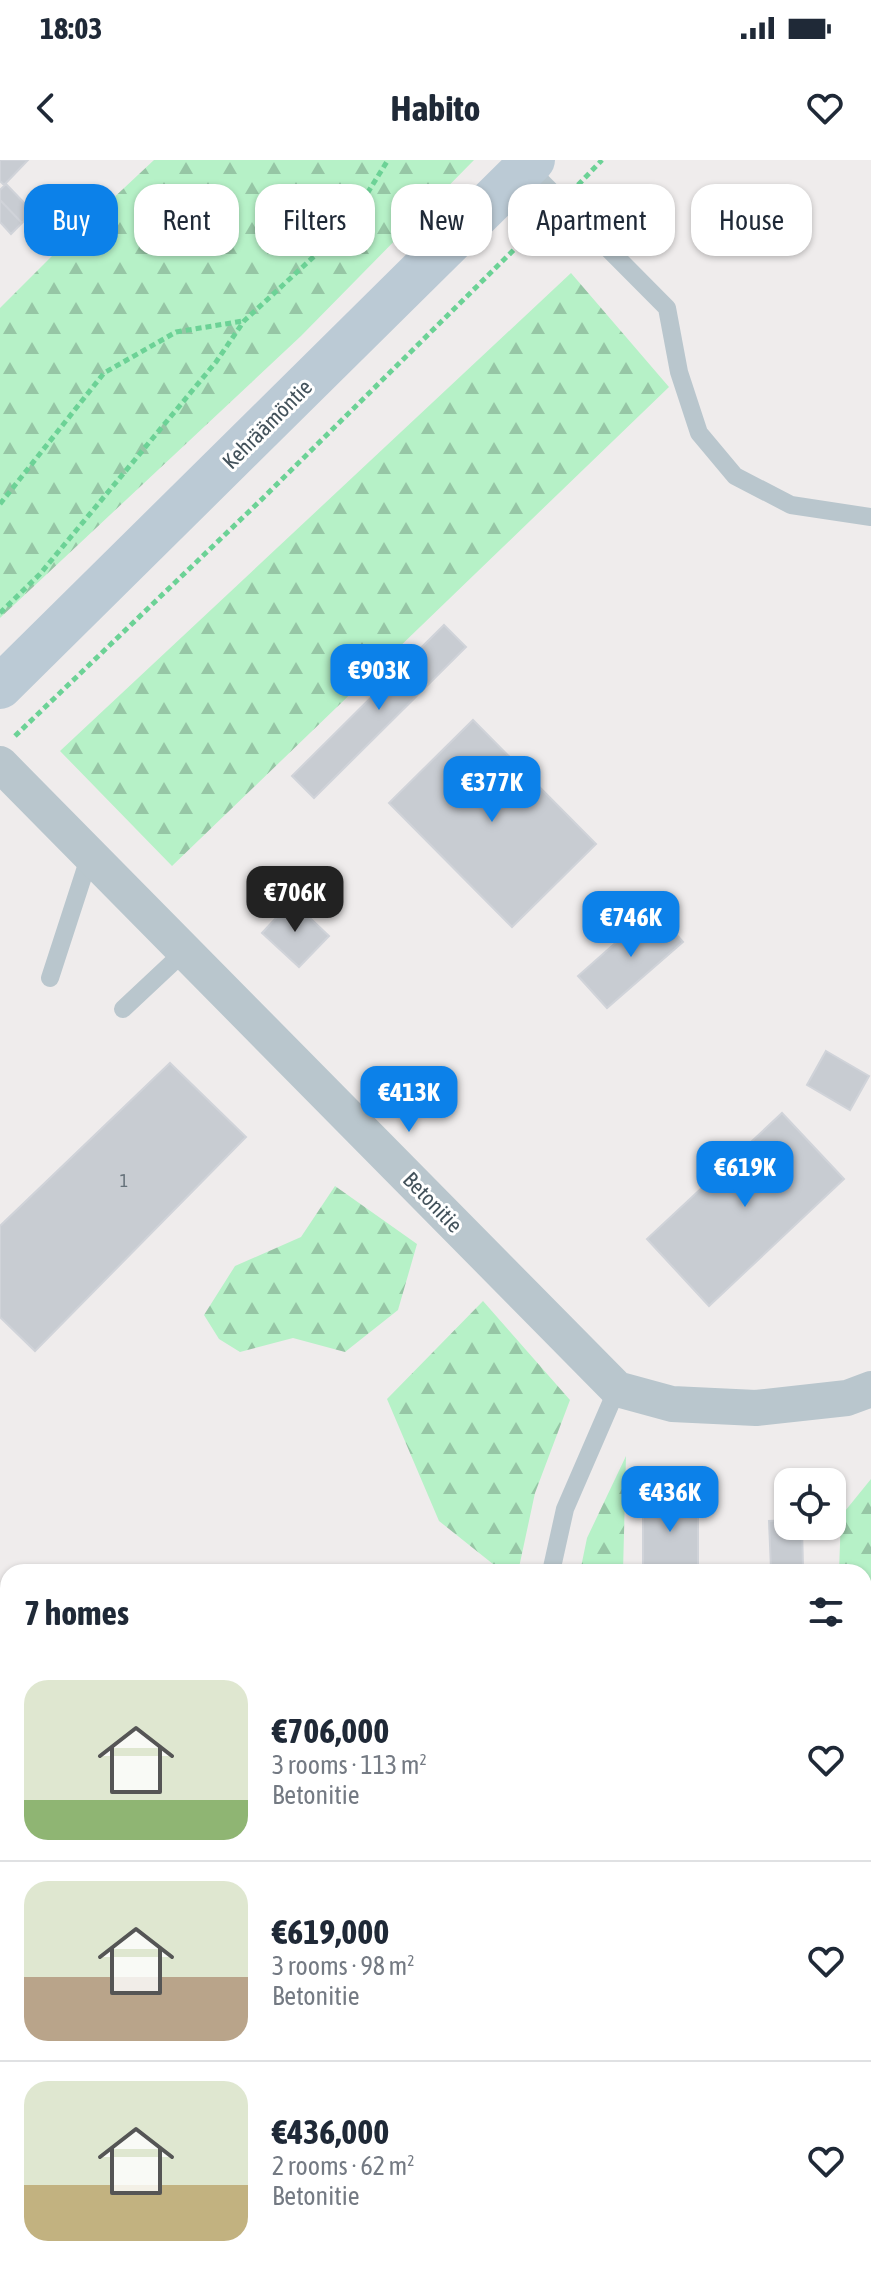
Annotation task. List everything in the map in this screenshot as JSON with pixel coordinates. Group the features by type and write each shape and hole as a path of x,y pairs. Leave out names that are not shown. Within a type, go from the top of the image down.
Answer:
{"street":[{"name":"Kehräämöntie","path":"0,687 530,164"},
{"name":"Betonitie","path":"6,752 90,855 617,1389"},
{"path":"617,1389 672,1404 756,1408 847,1398 871,1389"}],"lane":[{"path":"530,164 548,184"},
{"path":"616,256 667,308 679,372 699,433 735,476 791,505 871,517"},
{"path":"50,978 90,855"},
{"path":"123,1009 186,950"},
{"path":"553,1564 565,1509 617,1389"}],"path":[{"path":"0,613 40,574 216,362 244,321 347,226 388,160"},
{"path":"579,184 602,160"},
{"path":"6,752 508,255"},
{"path":"0,504 104,373 176,332 244,321"}],"green space":[{"path":"154,160 474,160 450,184 391,184 391,244 301,336 0,618 0,308 52,256 118,256 118,194"},
{"path":"571,273 669,387 172,866 60,751"},
{"path":"335,1186 417,1244 398,1310 345,1352 293,1338 240,1352 219,1339 204,1315 235,1266 301,1237"},
{"path":"483,1301 570,1400 535,1493 520,1564 493,1564 439,1521 387,1399"},
{"path":"626,1456 623,1564 582,1564 587,1538"},
{"path":"871,1479 871,1564 839,1564 840,1540 846,1540 846,1510"}],"building":[{"path":"0,160 28,160 4,185 0,181"},
{"path":"6,184 24,203 22,223 0,200 0,190"},
{"path":"0,200 22,223 11,234 0,222"},
{"path":"444,625 466,647 314,798 292,776"},
{"path":"473,720 596,844 512,927 389,803"},
{"path":"292,901 329,936 299,967 262,933"},
{"path":"654,909 683,942 607,1008 578,976"},
{"path":"826,1051 869,1076 850,1110 807,1085"},
{"path":"170,1063 246,1137 35,1351 0,1317 0,1226"},
{"path":"782,1113 844,1179 709,1306 647,1239"},
{"path":"643,1495 698,1495 698,1564 643,1564"},
{"path":"769,1521 774,1521 774,1540 802,1540 803,1564 771,1564"}]}
